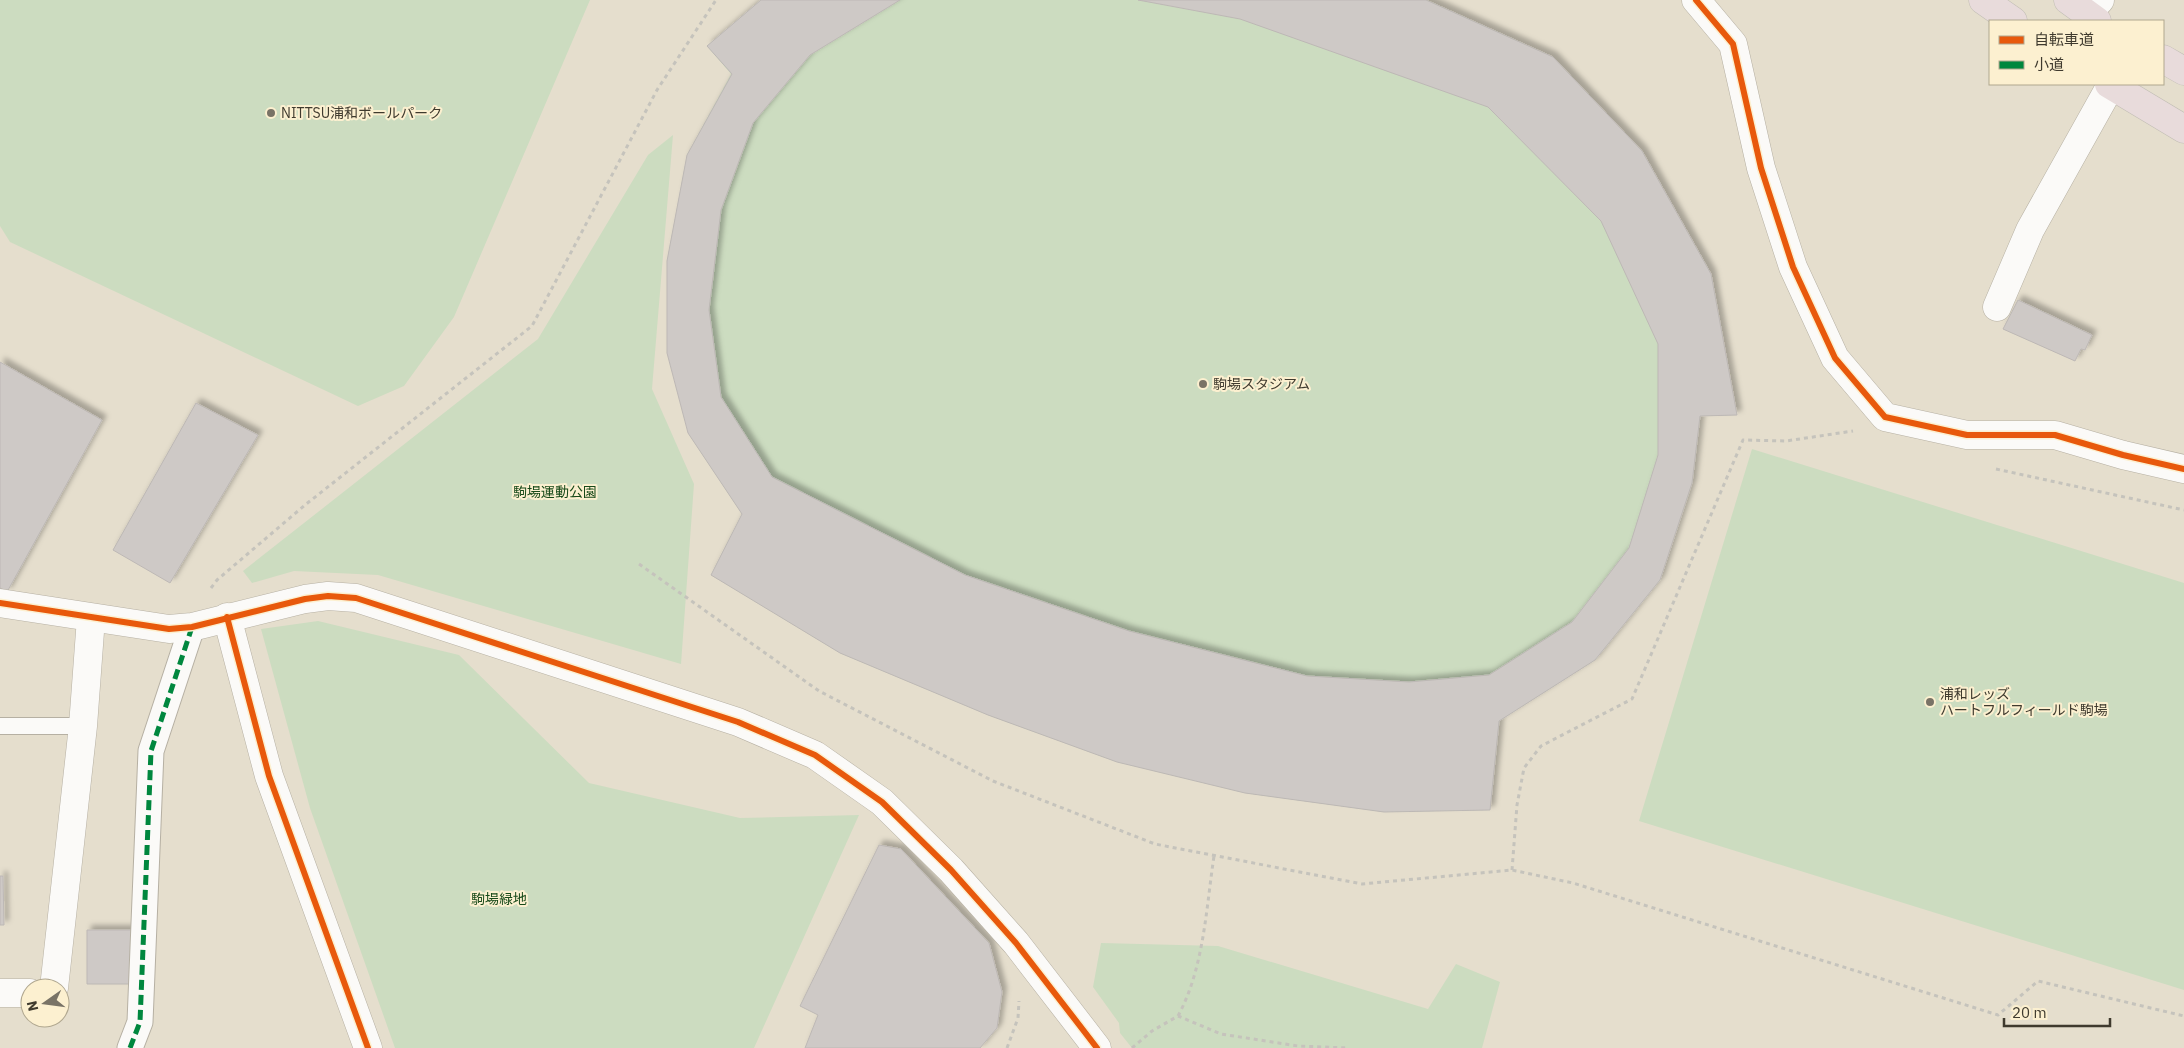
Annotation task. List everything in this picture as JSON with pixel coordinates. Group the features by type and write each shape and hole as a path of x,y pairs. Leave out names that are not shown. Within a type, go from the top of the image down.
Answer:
{"highway":[{"path":"1983,0 2012,20"},
{"path":"2164,59 2184,71"},
{"path":"2112,85 2184,129"}],"street":[{"path":"1696,0 1733,44 1761,168 1793,267 1834,358 1885,417 1967,435 2055,435 2123,455 2184,469"},
{"path":"1997,307 2030,230 2109,85"},
{"path":"0,604 160,629 210,622 305,599 328,596 356,598 738,722 815,755 882,802 951,870 1016,943 1097,1048"},
{"path":"55,978 83,726 91,618"},
{"path":"130,1048 140,1022 151,751 210,622"},
{"path":"210,622 269,776 368,1048"},
{"path":"0,993 20,993"}],"lane":[{"path":"0,726 83,726"}],"path":[{"path":"210,622 205,600 207,593 217,580 305,505 532,326 657,90 716,0"},
{"path":"1512,870 1517,805 1524,768 1541,746 1632,699 1743,440 1786,441 1851,430 1858,434"},
{"path":"1994,469 2184,510"},
{"path":"639,564 819,691 993,781 1155,844 1362,884 1512,870 1573,883 1998,1015 2038,981 2184,1016"},
{"path":"1132,1048 1152,1031 1178,1016 1188,997 1196,969 1214,856"},
{"path":"1007,1048 1018,1018 1020,992"},
{"path":"1178,1016 1221,1034 1298,1046 1350,1048"}],"green space":[{"name":"NITTSU浦和ボールパーク","path":"0,0 590,0 454,317 404,386 358,406 10,242 0,226"},
{"name":"駒場スタジアム","path":"761,0 1426,0 1553,57 1737,415 1700,416 1692,483 1660,580 1595,660 1499,721 1490,810 1384,812 1245,793 1117,762 988,715 840,653 711,575 742,514 688,433 667,261 687,155 731,74 707,46"},
{"name":"駒場運動公園","path":"673,135 652,389 694,484 681,664 378,575 294,571 252,583 243,571 538,339 648,155"},
{"name":"浦和レッズ ハートフルフィールド駒場","path":"1752,449 2184,583 2184,990 1639,821"},
{"name":"駒場緑地","path":"318,621 459,655 589,783 740,818 859,815 754,1048 395,1048 310,808 261,629"},
{"path":"1101,943 1218,946 1428,1009 1456,964 1500,982 1482,1048 1132,1048 1120,1033 1119,1023 1093,987"}],"building":[{"path":"761,0 900,0 810,55 753,123 721,210 709,310 721,397 772,477 965,575 1129,631 1307,676 1409,682 1489,675 1572,622 1629,548 1658,455 1658,344 1601,221 1488,107 1240,19 1138,0 1426,0 1553,57 1642,151 1711,274 1737,415 1700,416 1692,483 1660,580 1595,660 1499,721 1490,810 1384,812 1245,793 1117,762 988,715 840,653 711,575 742,514 688,433 667,353 667,261 687,155 732,74 707,46"},
{"path":"2018,300 2092,335 2085,350 2081,349 2075,361 2003,329"},
{"path":"0,362 102,420 7,592 0,588"},
{"path":"196,403 258,435 170,583 113,550"},
{"path":"879,845 901,849 989,943 1002,992 997,1028 980,1048 805,1048 818,1015 800,1006"},
{"path":"0,876 3,876 4,925 0,925"},
{"path":"87,930 132,930 131,984 87,984"}],"marked path":[{"path":"130,1048 140,1022 151,751 192,627"}],"cycle path":[{"path":"1696,0 1733,44 1761,168 1793,267 1835,358 1885,417 1967,435 2055,435 2123,455 2184,469"},
{"path":"0,603 169,629 192,627 305,599 328,596 356,598 738,722 815,755 882,802 951,870 1016,943 1097,1048"},
{"path":"227,617 269,776 368,1048"}],"place":[{"name":"NITTSU浦和ボールパーク","path":"271,113"},
{"name":"駒場スタジアム","path":"1203,384"},
{"name":"浦和レッズ ハートフルフィールド駒場","path":"1930,702"}]}
